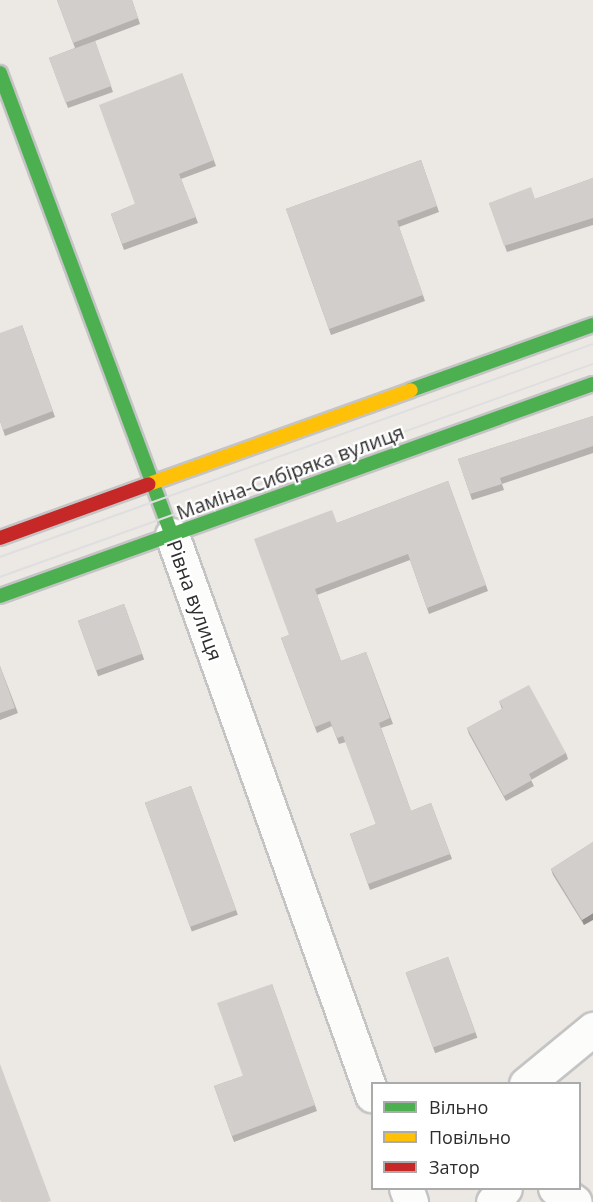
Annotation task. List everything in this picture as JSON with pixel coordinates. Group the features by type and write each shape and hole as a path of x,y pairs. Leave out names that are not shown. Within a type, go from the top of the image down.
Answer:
{"main road":[{"name":"Рівна вулиця","path":"0,73 171,535"},
{"name":"Маміна-Сибіряка вулиця","path":"0,538 593,325"},
{"name":"Маміна-Сибіряка вулиця","path":"0,596 593,384"}],"street":[{"name":"Рівна вулиця","path":"171,535 371,1092"},
{"path":"527,1082 593,1029"},
{"path":"493,1202 503,1190"},
{"path":"558,1190 575,1202"}],"building":[{"path":"57,0 132,0 138,18 73,43"},
{"path":"95,41 111,86 65,103 49,58"},
{"path":"182,73 214,160 179,174 196,217 122,244 111,214 135,204 99,105"},
{"path":"421,160 437,206 397,221 423,295 329,329 286,209"},
{"path":"593,178 593,218 504,246 489,203 531,187 535,199"},
{"path":"22,325 53,411 3,430 0,421 0,333"},
{"path":"593,416 593,446 500,478 502,484 470,494 458,459"},
{"path":"448,481 486,585 427,608 408,554 315,589 341,661 366,652 390,718 379,723 411,811 431,803 450,854 368,884 350,834 376,824 343,736 337,738 330,721 315,727 281,638 289,635 254,539 332,510 337,523"},
{"path":"124,604 142,654 96,671 78,621"},
{"path":"0,666 15,708 0,713"},
{"path":"529,685 566,753 529,774 532,780 504,796 467,728 503,708 499,701"},
{"path":"191,786 236,910 190,927 145,803"},
{"path":"593,842 593,913 582,920 551,869"},
{"path":"448,957 475,1032 433,1048 406,972"},
{"path":"272,984 315,1105 232,1136 214,1086 243,1076 217,1003"},
{"path":"0,1064 51,1201 1,1202 0,1200"}],"tram line":[{"path":"0,557 593,344"},
{"path":"0,577 593,364"}],"traffic: fast":[{"path":"0,73 172,535"},
{"path":"411,390 593,325"},
{"path":"0,596 593,384"}],"traffic: slow":[{"path":"149,484 411,390"}],"traffic: jam":[{"path":"0,538 149,484"}]}
